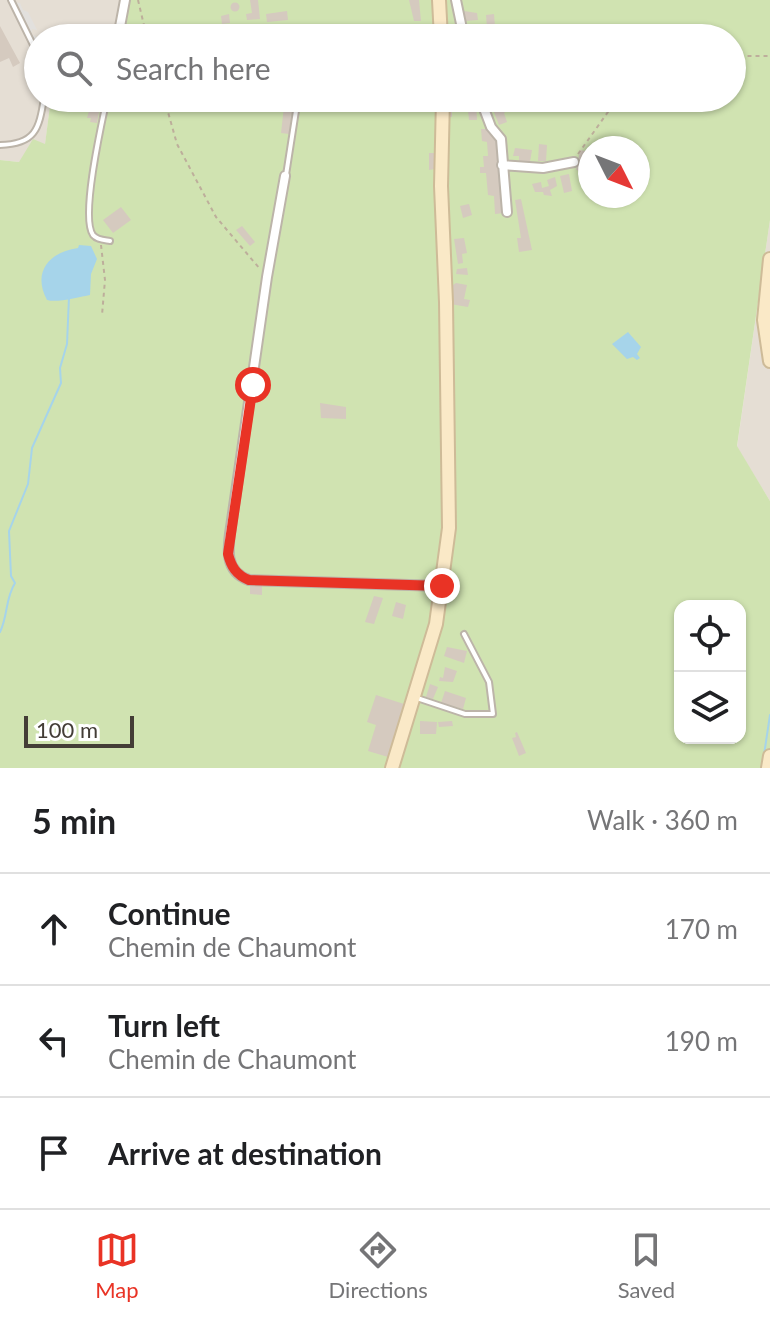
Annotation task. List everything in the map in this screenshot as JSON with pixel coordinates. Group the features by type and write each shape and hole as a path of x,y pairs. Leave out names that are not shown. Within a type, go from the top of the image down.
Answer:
{"street":[{"path":"120,24 125,0"},
{"path":"455,1 461,24"},
{"path":"441,2 441,24"},
{"path":"392,768 436,624 449,528 441,186 443,112"},
{"path":"485,112 491,127 501,139 507,212"},
{"path":"502,165 543,168 574,162"},
{"path":"285,176 267,277 231,531 228,554 231,567 249,580 442,586"},
{"path":"770,259 764,320 770,361"},
{"path":"768,768 770,756"}],"lane":[{"path":"11,0 24,26"},
{"path":"0,145 24,143 40,122 42,112"},
{"path":"104,112 94,164 88,222 93,236 110,241"},
{"path":"285,176 296,112"},
{"path":"415,698 465,714 493,714 489,682 464,634"}],"path":[{"path":"138,0 144,24"},
{"path":"746,56 770,56"},
{"path":"168,112 177,144 216,217 267,277"},
{"path":"574,162 608,112"},
{"path":"100,240 105,280 102,315"}],"shaded area":[{"path":"0,0 125,0 122,24 24,24 24,112 49,112 45,145 19,162 0,160"},
{"path":"11,2 20,3 23,10 28,12 34,24 24,24 24,28"},
{"path":"770,220 770,501 737,447"}],"green space":[{"path":"125,0 770,0 770,220 737,446 770,501 770,768 0,768 0,160 19,162 33,139 45,144 49,112 746,112 746,24 121,24"}],"water":[{"path":"79,245 91,246 97,259 91,274 90,295 47,300 41,281 46,265 59,254"},
{"path":"628,332 641,347 637,360 633,357 627,359 612,344"}],"building":[{"path":"250,0 258,0 260,19 247,20 246,14 252,13"},
{"path":"409,0 419,0 421,21 414,21"},
{"path":"235,2 240,7 235,12 230,7"},
{"path":"287,11 288,20 267,22 266,14"},
{"path":"464,11 477,13 478,20 466,21"},
{"path":"229,14 230,23 222,24 221,16"},
{"path":"494,14 495,24 487,24 486,15"},
{"path":"0,26 20,63 13,67 9,58 0,62"},
{"path":"89,112 99,112 97,123 87,118"},
{"path":"283,112 292,112 289,134 281,133"},
{"path":"468,112 477,112 477,120 469,120"},
{"path":"494,112 506,112 507,122 499,125"},
{"path":"481,129 489,129 489,134 494,133 498,141 504,213 495,214 494,196 488,195 486,173 480,173 480,167 484,167 483,156 488,156 487,142 482,141"},
{"path":"539,144 547,145 546,161 538,161"},
{"path":"515,148 532,150 530,162 519,161 519,156 513,156"},
{"path":"429,153 435,153 435,169 429,170"},
{"path":"569,174 572,191 564,193 560,176"},
{"path":"555,177 557,186 550,190 552,196 535,192 532,184 541,182 542,188 549,186 547,180"},
{"path":"521,199 532,250 519,252 517,238 521,238 515,200"},
{"path":"469,204 472,215 463,218 460,206"},
{"path":"121,207 131,220 113,233 103,220"},
{"path":"242,226 255,242 250,246 236,230"},
{"path":"464,238 467,253 462,254 463,263 458,264 454,239"},
{"path":"467,268 468,275 456,274 457,269"},
{"path":"456,283 467,285 464,299 470,300 468,307 450,304"},
{"path":"320,403 346,407 346,419 321,418"},
{"path":"250,586 262,586 262,595 250,594"},
{"path":"374,596 383,598 374,624 365,622"},
{"path":"396,602 406,605 403,619 392,616"},
{"path":"447,647 467,651 464,663 444,656"},
{"path":"445,667 457,671 453,682 439,681 440,677 443,678"},
{"path":"430,684 438,687 433,699 426,697"},
{"path":"445,691 466,698 463,709 441,703"},
{"path":"376,695 404,704 388,757 368,751 376,725 367,722"},
{"path":"420,721 437,722 436,734 420,734"},
{"path":"452,721 453,726 439,727 438,722"},
{"path":"517,732 526,753 519,756 512,738 516,737"}],"waterway":[{"path":"0,632 15,583 11,576 9,531 28,484 32,448 61,383 69,297"},
{"path":"762,768 770,715"}],"route":[{"path":"253,385 232,520 228,554 231,567 249,580 442,586"}]}
